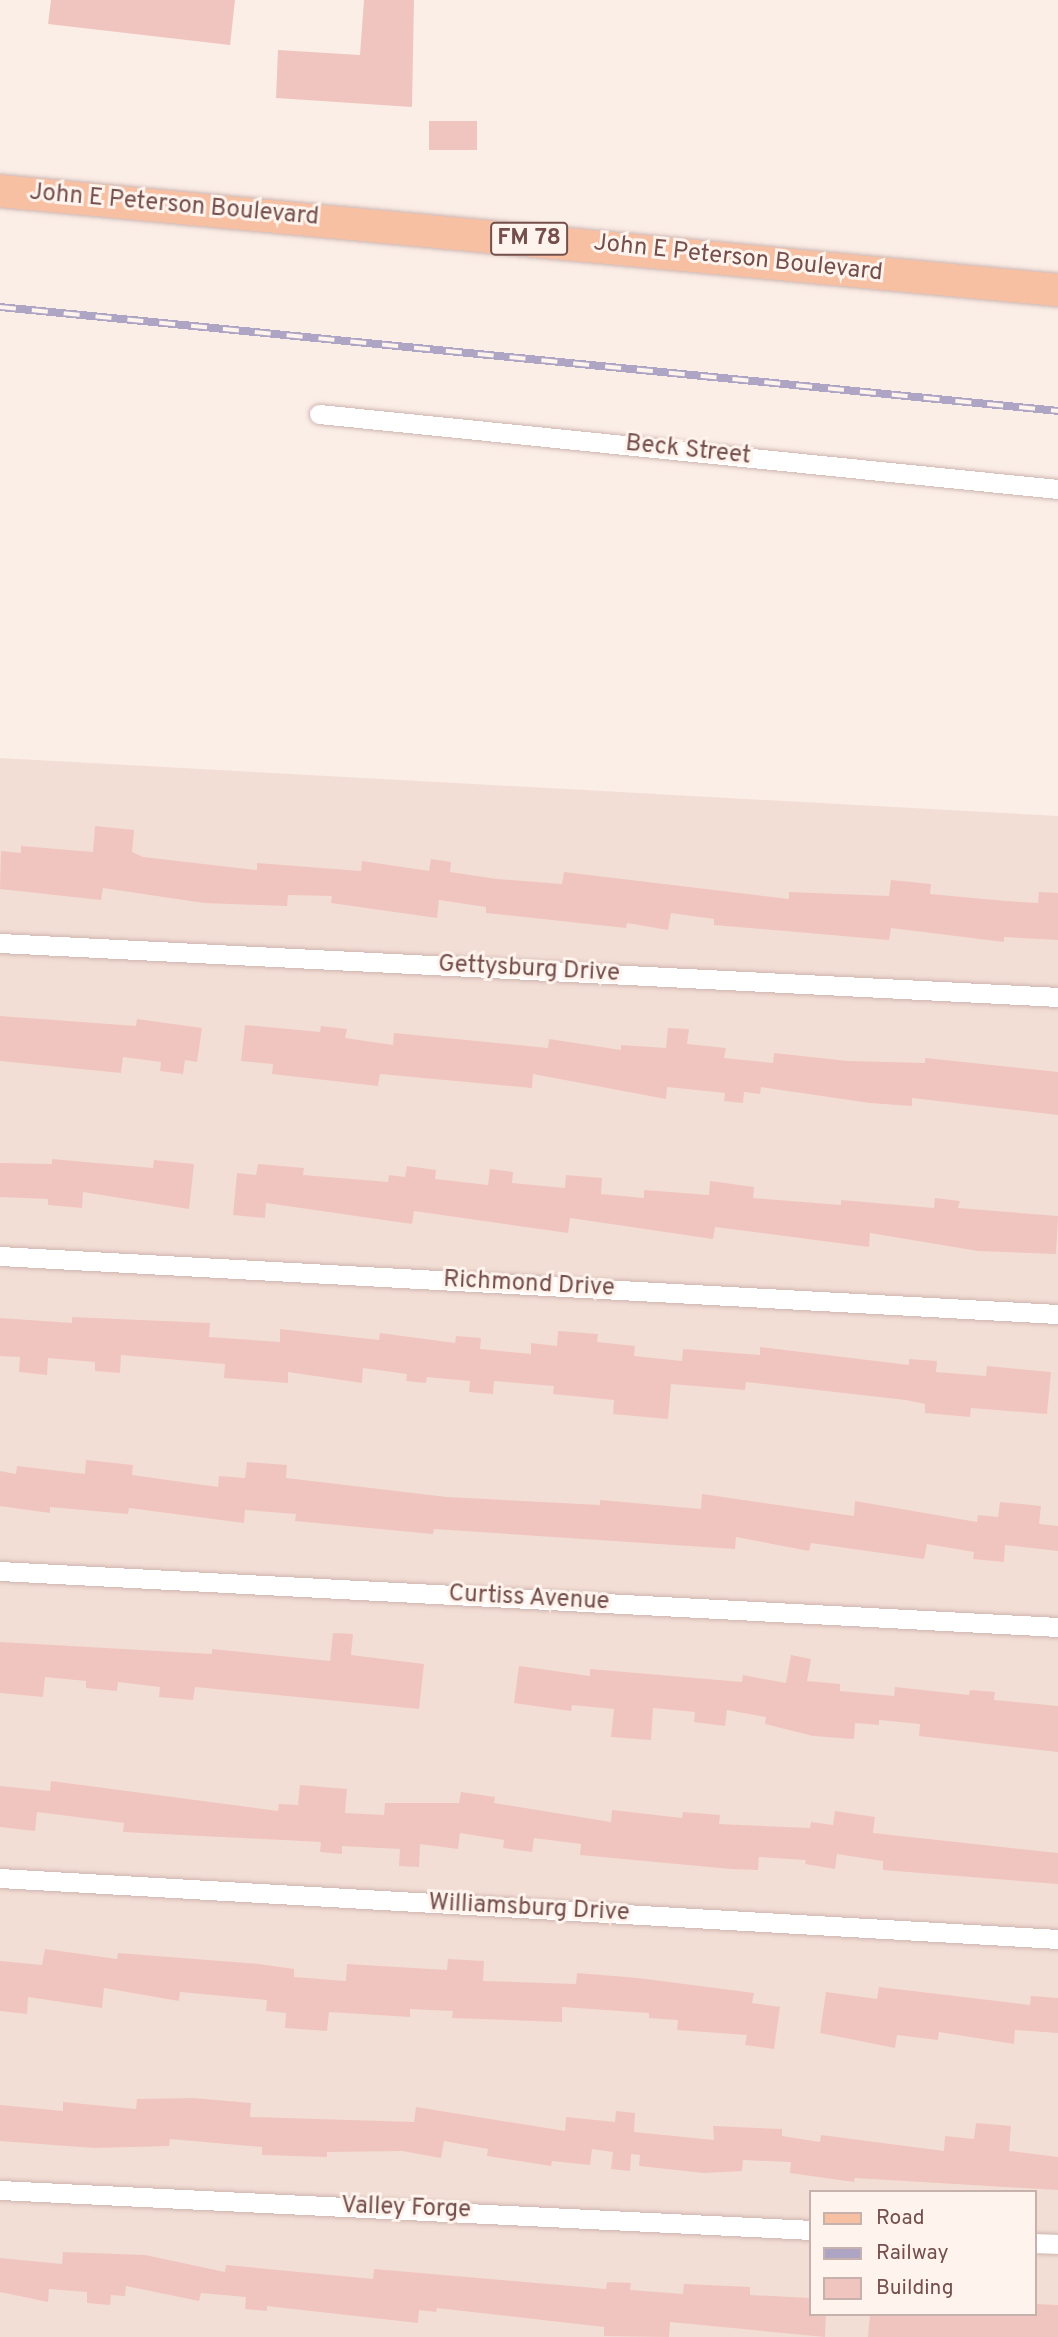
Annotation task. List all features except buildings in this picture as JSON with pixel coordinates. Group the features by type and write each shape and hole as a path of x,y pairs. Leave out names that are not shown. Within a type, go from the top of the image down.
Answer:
{"main road":[{"name":"John E Peterson Boulevard","path":"0,191 1058,290"}],"street":[{"name":"Beck Street","path":"319,414 1058,488"},
{"name":"Gettysburg Drive","path":"0,943 1058,997"},
{"name":"Richmond Drive","path":"0,1256 1058,1314"},
{"name":"Curtiss Avenue","path":"0,1571 1058,1627"},
{"name":"Williamsburg Drive","path":"0,1878 1058,1939"},
{"name":"Valley Forge","path":"0,2190 810,2230"},
{"path":"1037,2243 1058,2244"}],"shaded area":[{"path":"0,758 1058,816 1058,2337 0,2337"}],"railway":[{"path":"0,307 1058,411"}]}
